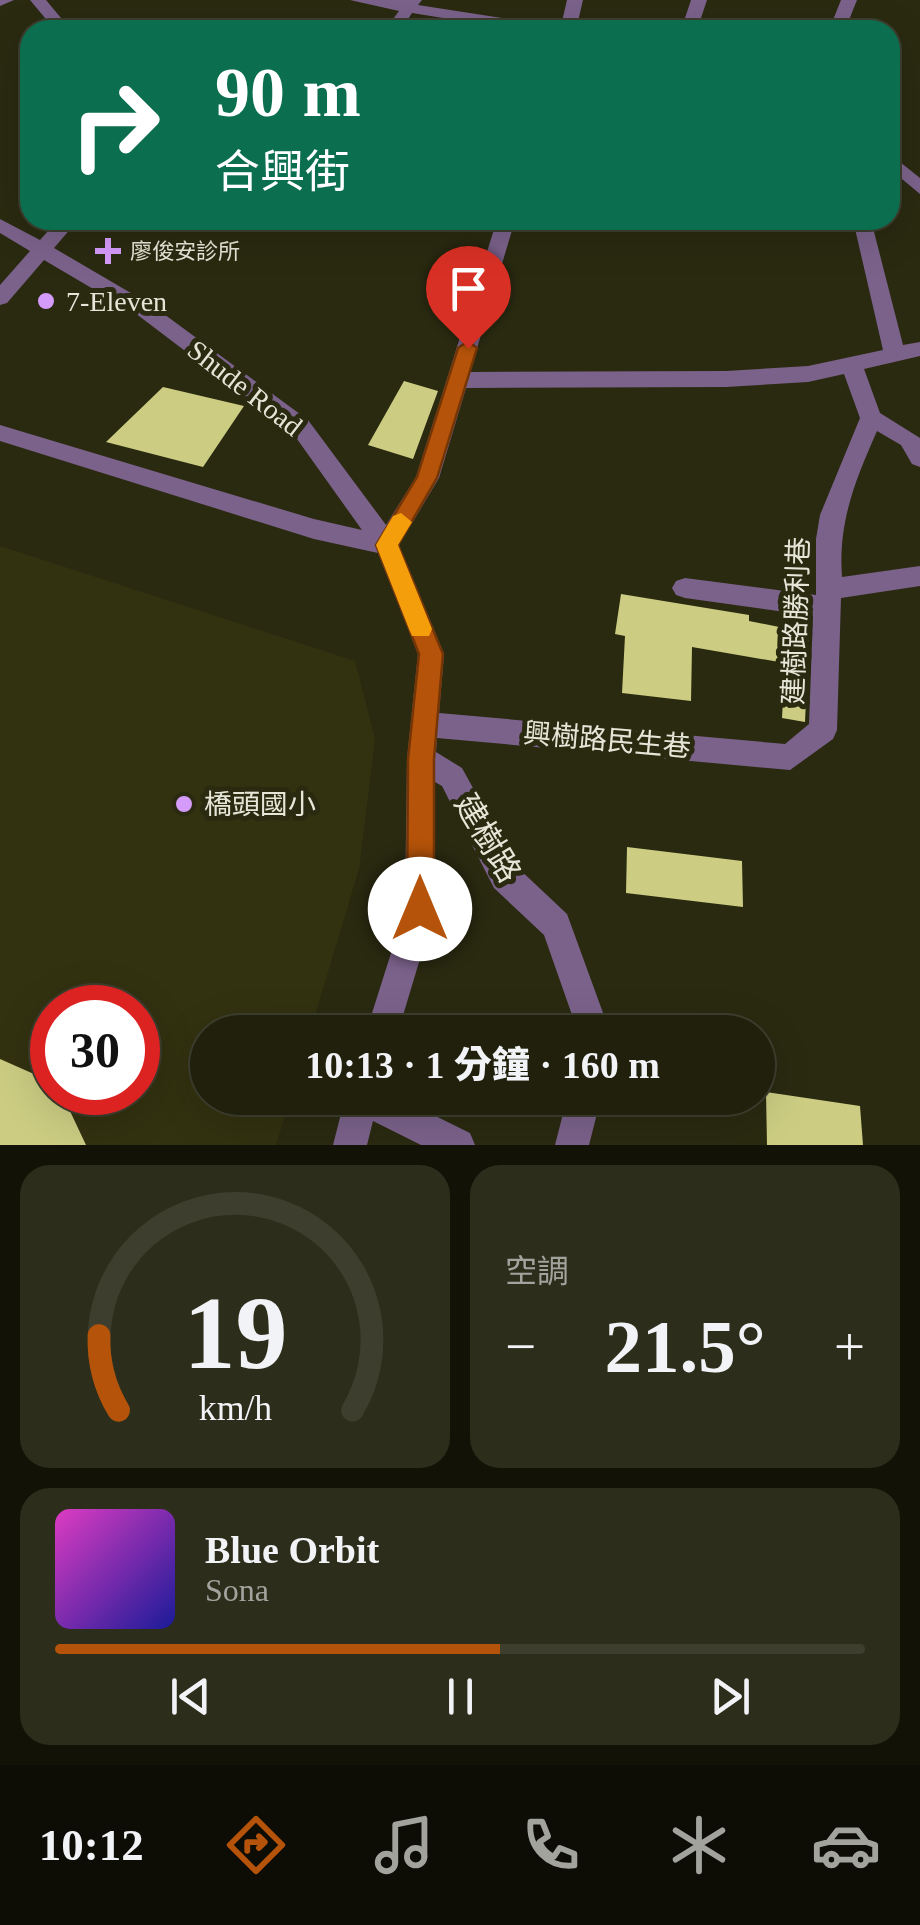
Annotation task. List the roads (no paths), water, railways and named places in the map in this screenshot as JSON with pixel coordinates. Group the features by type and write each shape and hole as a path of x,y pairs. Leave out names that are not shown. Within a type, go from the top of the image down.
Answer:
{"street":[{"path":"38,0 55,20"},
{"path":"358,0 411,4 495,20"},
{"path":"900,169 920,188"},
{"name":"Shude Road","path":"0,225 146,312 300,426 387,545 431,654 421,759 420,909 387,1015"},
{"path":"0,298 59,230"},
{"path":"0,433 314,529 387,545 427,478 503,230"},
{"path":"864,230 896,356"},
{"path":"458,380 726,379 808,374 920,348"},
{"path":"851,363 871,418 909,439 920,458"},
{"name":"建樹路勝利巷","path":"790,756 823,730 829,598 826,544 830,522 871,418"},
{"path":"684,588 829,598 920,576"},
{"name":"興樹路民生巷","path":"424,724 790,756"},
{"name":"建樹路","path":"421,759 452,778 506,877 556,925 588,1015"},
{"path":"350,1145 358,1115"},
{"path":"397,1115 458,1145"},
{"path":"572,1145 580,1115"}],"place":[{"name":"廖俊安診所","path":"108,251"},
{"name":"7-Eleven","path":"46,301"},
{"name":"橋頭國小","path":"184,804"}]}
